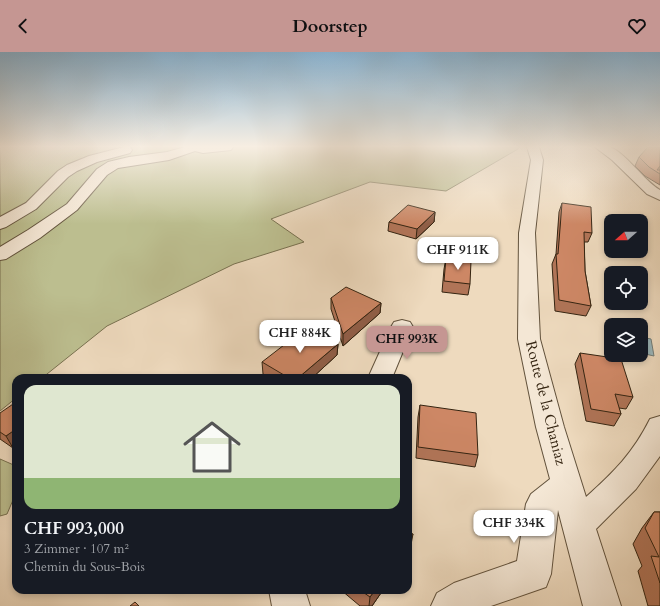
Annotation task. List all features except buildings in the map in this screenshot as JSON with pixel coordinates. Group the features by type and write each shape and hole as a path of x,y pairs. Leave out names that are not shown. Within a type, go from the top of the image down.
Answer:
{"street":[{"path":"0,224 31,206 65,173"},
{"path":"0,255 34,234 72,207 101,173"},
{"name":"Route de la Chaniaz","path":"535,173 527,233 529,339 566,484 602,606"},
{"path":"632,173 660,196"},
{"path":"382,374 402,327"},
{"path":"579,524 632,472 655,442 660,426"},
{"path":"450,606 467,596 533,574 542,504 566,484"},
{"path":"288,594 291,606"}],"green space":[{"path":"0,173 477,173 446,191 370,182 271,219 304,242 234,264 107,326 47,374 12,374 12,401 0,411"},
{"path":"0,459 12,464 12,502 7,514 0,516"}],"water":[{"path":"648,338 651,339 654,356 648,355"}]}
